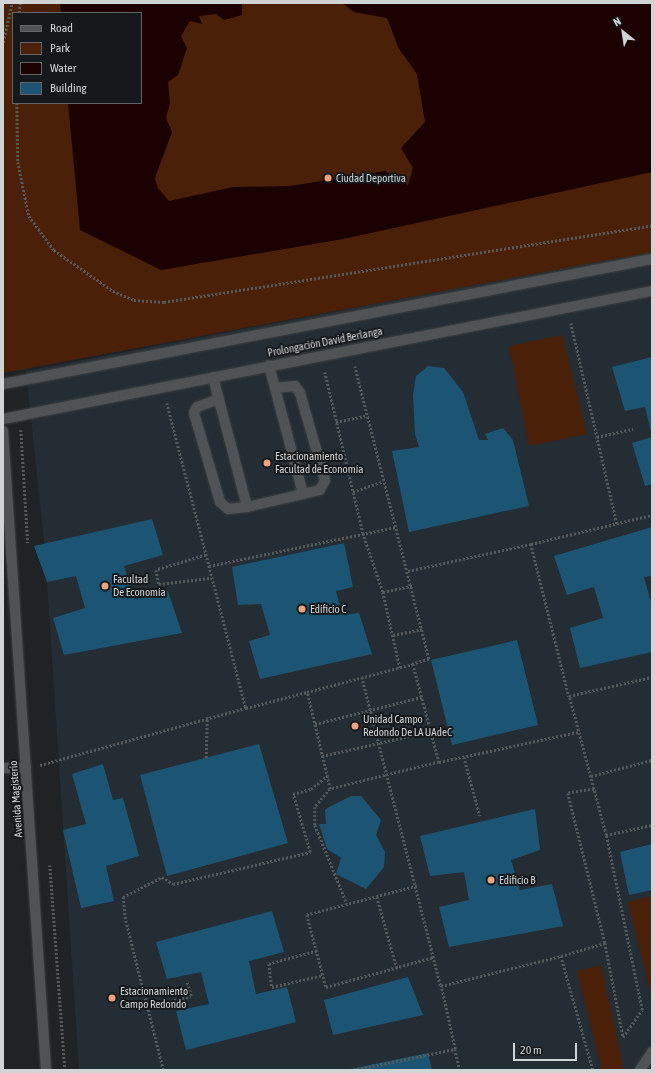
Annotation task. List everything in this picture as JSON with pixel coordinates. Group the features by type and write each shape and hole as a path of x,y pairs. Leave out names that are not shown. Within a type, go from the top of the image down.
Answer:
{"street":[{"name":"Prolongación David Berlanga","path":"3,384 652,259"},
{"name":"Prolongación David Berlanga","path":"3,419 567,306 652,291"},
{"path":"268,366 303,494"},
{"path":"212,377 247,507"},
{"path":"218,399 197,407 194,413 222,505 228,509 247,507 320,490 325,480 300,393 291,386 275,388"},
{"name":"Avenida Magisterio","path":"3,431 46,1070"},
{"path":"3,768 26,768"},
{"path":"640,1070 652,1052"}],"path":[{"path":"3,42 12,3"},
{"path":"17,104 18,162 29,216 54,250 113,291 134,300 164,302 652,226"},
{"path":"567,306 617,524"},
{"path":"26,768 207,717 400,668 429,659 412,586 365,416 351,350"},
{"path":"321,355 363,533 383,592 400,668"},
{"path":"163,387 209,566 210,578 246,708"},
{"path":"336,422 365,416"},
{"path":"597,437 633,429"},
{"path":"353,492 383,481"},
{"path":"408,571 652,515"},
{"path":"209,566 396,527"},
{"path":"531,544 578,732 591,776 606,835 642,1010 623,1037 605,943 568,793 594,789"},
{"path":"206,555 156,570 159,584 210,578"},
{"path":"383,592 412,586"},
{"path":"393,635 423,630"},
{"path":"413,664 439,762"},
{"path":"362,677 417,886 460,1070"},
{"path":"569,696 652,677"},
{"path":"307,692 330,789"},
{"path":"315,724 422,697"},
{"path":"206,758 207,717"},
{"path":"322,756 431,731"},
{"path":"347,904 315,826 314,807 330,789 439,762 578,732"},
{"path":"464,757 480,816"},
{"path":"591,776 652,760"},
{"path":"163,1070 125,919 123,897 162,877 173,884 310,852 292,794 311,789 327,776"},
{"path":"606,835 652,825"},
{"path":"417,886 307,915 326,987 434,958"},
{"path":"377,897 397,968"},
{"path":"441,986 561,956 605,943"},
{"path":"317,951 269,964 272,987 323,974"},
{"path":"561,956 593,1070"},
{"path":"147,1007 190,996 187,984"},
{"path":"353,1070 455,1049"}],"shaded area":[{"name":"Unidad Campo Redondo De LA UAdeC","path":"652,250 652,1070 79,1070 45,551 26,371"}],"green space":[{"name":"Ciudad Deportiva","path":"3,3 652,3 652,252 3,373"},
{"path":"562,335 587,434 529,446 509,346"},
{"path":"652,896 652,999 628,902"},
{"path":"601,965 624,1070 602,1070 577,971"}],"water":[{"path":"60,3 242,3 242,15 224,20 216,14 199,16 202,24 190,21 181,36 187,48 178,75 168,82 170,103 166,118 172,132 155,178 158,188 169,201 233,187 290,186 385,171 408,185 413,168 401,148 425,122 417,74 399,49 387,18 354,12 342,3 652,3 652,172 343,239 161,270 80,230 68,104 142,104 142,12 61,12"}],"building":[{"path":"652,357 651,432 645,407 625,411 612,367"},
{"path":"428,366 444,368 463,392 479,440 488,440 485,434 503,428 513,440 529,506 409,532 392,451 419,447 415,434 413,395 416,376"},
{"path":"652,437 652,484 645,486 632,443"},
{"name":"Facultad De Economía","path":"152,519 163,555 124,566 135,599 168,591 182,633 64,655 53,618 85,608 76,576 47,582 34,546"},
{"path":"652,527 652,576 644,577 652,606 652,652 580,668 570,628 603,618 594,587 567,595 554,556"},
{"name":"Edificio C","path":"344,543 353,587 336,591 342,615 359,613 372,654 260,679 249,641 270,635 261,604 238,605 232,567"},
{"path":"517,640 538,725 452,745 431,660"},
{"path":"259,744 288,843 167,876 140,775"},
{"path":"103,764 113,800 123,798 139,856 106,866 114,901 81,908 63,830 86,824 72,774"},
{"path":"351,796 361,796 381,820 376,835 385,852 384,867 366,889 336,874 341,858 327,849 319,824 326,824 325,810"},
{"name":"Edificio B","path":"535,809 540,850 511,860 520,890 552,884 563,926 449,947 439,907 469,900 464,872 430,876 420,836"},
{"path":"652,844 652,890 629,895 620,852"},
{"path":"272,911 284,952 249,961 256,994 287,987 296,1022 186,1050 176,1011 209,1004 201,972 167,979 156,942"},
{"path":"408,977 423,1015 333,1035 324,1000"},
{"path":"428,1053 432,1070 350,1070 350,1069"}],"place":[{"name":"Ciudad Deportiva","path":"328,178"},
{"name":"Estacionamiento Facultad de Economía","path":"267,463"},
{"name":"Facultad De Economía","path":"105,586"},
{"name":"Edificio C","path":"302,609"},
{"name":"Unidad Campo Redondo De LA UAdeC","path":"355,726"},
{"name":"Edificio B","path":"491,880"},
{"name":"Estacionamiento Campo Redondo","path":"112,998"}]}
